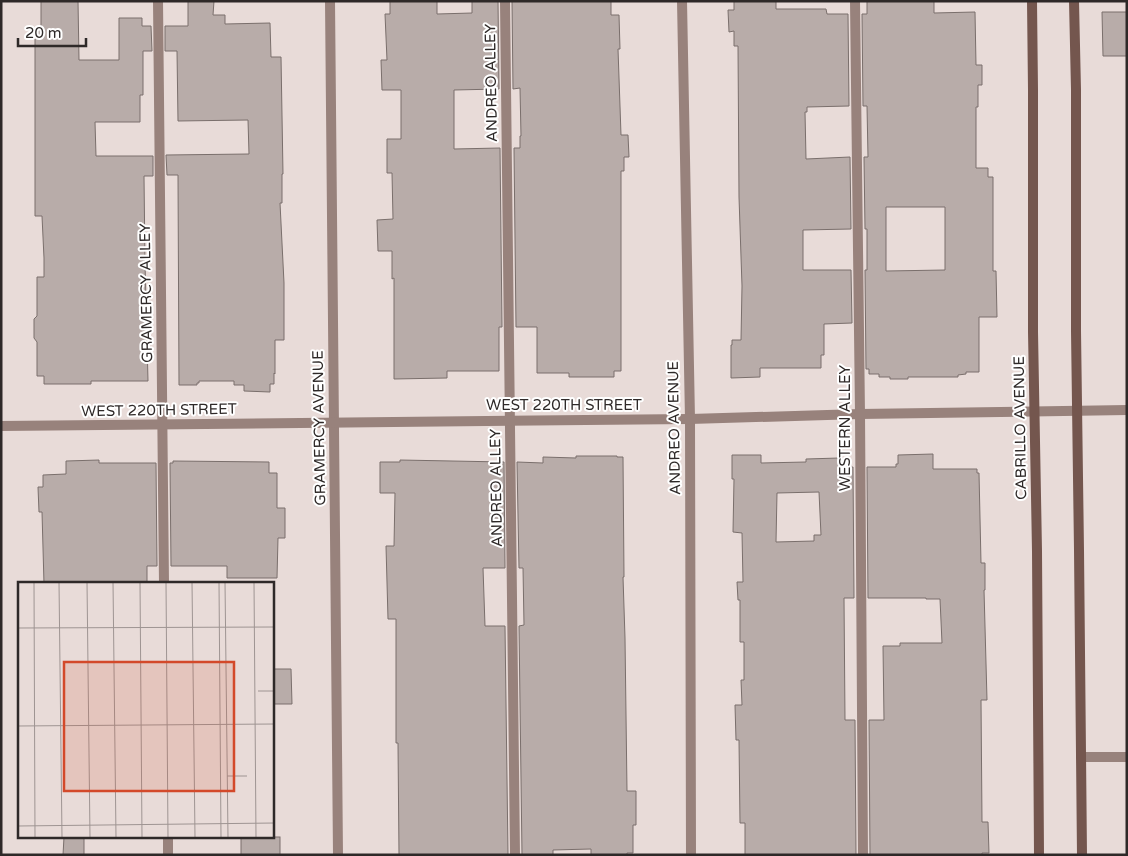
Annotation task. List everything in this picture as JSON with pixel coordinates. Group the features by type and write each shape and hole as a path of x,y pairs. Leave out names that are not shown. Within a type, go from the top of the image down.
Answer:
{"main road":[{"name":"CABRILLO AVENUE","path":"1032,1 1033,332 1039,855"},
{"path":"1074,1 1082,855"}],"street":[{"name":"GRAMERCY ALLEY","path":"158,1 164,582"},
{"name":"GRAMERCY AVENUE","path":"330,1 338,855"},
{"name":"ANDREO ALLEY","path":"505,1 516,855"},
{"name":"ANDREO AVENUE","path":"682,1 690,419 691,855"},
{"name":"WESTERN ALLEY","path":"856,1 863,855"},
{"name":"WEST 220TH STREET","path":"1,426 690,419 1127,410"},
{"path":"1081,757 1127,757"},
{"path":"168,838 168,855"}],"building":[{"path":"41,1 78,1 79,60 119,60 119,18 142,18 142,26 151,26 152,51 143,51 143,95 140,95 140,122 95,122 96,156 153,156 153,176 144,176 148,381 91,381 91,384 44,384 44,376 37,376 37,342 34,338 34,319 37,316 37,277 44,277 42,216 35,216 35,29 41,29"},
{"path":"188,1 214,1 213,15 225,15 225,24 270,23 271,57 281,57 283,174 282,203 280,203 284,283 284,340 275,340 275,374 274,384 270,384 270,392 244,391 244,385 234,385 234,381 199,381 197,385 179,385 178,175 167,175 166,155 249,154 248,120 178,121 177,51 165,51 165,26 188,26"},
{"path":"390,1 437,1 437,14 472,13 472,1 498,1 499,89 454,90 454,149 500,148 502,327 499,327 499,371 447,371 447,378 394,379 394,278 392,279 392,251 378,251 377,220 393,219 392,173 387,173 387,139 401,139 401,90 382,90 381,60 387,60 385,14 390,14"},
{"path":"512,1 611,1 611,15 619,15 620,49 618,49 621,135 628,135 629,157 624,157 624,171 621,171 621,371 614,371 614,377 569,377 569,373 537,373 537,327 516,327 514,148 520,148 521,136 520,88 513,89"},
{"path":"734,1 776,1 776,9 826,9 827,14 848,14 849,106 807,107 807,112 805,112 806,159 850,157 851,229 803,230 803,270 851,270 852,323 824,324 824,355 821,355 821,368 760,368 760,377 731,378 732,340 741,340 742,286 739,197 738,46 734,46 734,31 729,32 728,10 734,10"},
{"path":"867,1 934,1 934,13 975,12 976,65 982,65 982,85 978,85 978,107 976,107 976,168 988,168 988,177 993,177 993,271 996,271 997,317 979,317 979,372 966,372 966,374 958,375 958,377 890,379 890,377 879,377 879,374 869,374 869,369 866,369 865,270 867,270 867,229 865,229 864,157 868,157 867,106 863,106 862,14 867,14","holes":["886,207 945,207 945,270 886,271"]},
{"path":"1102,12 1127,12 1127,56 1103,56"},
{"path":"933,454 933,469 977,469 977,473 979,473 981,563 985,563 987,700 981,700 982,822 988,822 989,853 982,853 982,855 870,855 869,720 884,720 883,646 900,646 900,643 942,643 940,599 868,598 867,467 896,467 898,455"},
{"path":"732,455 761,455 761,463 806,462 806,459 839,458 839,468 853,467 854,598 844,598 845,720 855,720 856,855 745,855 745,823 740,823 739,740 736,740 735,705 742,705 741,680 744,680 744,642 740,642 740,600 738,600 737,582 743,582 742,533 733,532 734,479 732,479","holes":["819,492 821,535 814,535 814,541 776,542 777,493"]},
{"path":"576,456 623,457 627,791 636,791 636,825 633,825 633,853 627,853 627,855 591,855 591,849 553,850 553,855 522,855 519,626 524,625 523,568 519,568 517,462 543,463 543,457 576,458"},
{"path":"99,460 99,463 156,463 157,566 147,566 147,582 44,582 42,512 39,512 38,487 43,487 43,475 66,474 66,461"},
{"path":"400,460 504,462 505,568 483,568 485,626 505,626 508,855 399,855 398,743 396,743 396,619 388,619 386,546 394,546 395,493 380,493 380,462 400,462"},
{"path":"173,461 269,462 269,473 277,473 277,508 285,508 285,538 278,538 277,578 227,578 227,566 171,566 170,463 173,463"},
{"path":"274,669 291,669 292,704 274,704"},
{"path":"280,837 280,855 241,855 241,838"},
{"path":"64,838 84,838 84,855 63,855"}]}
